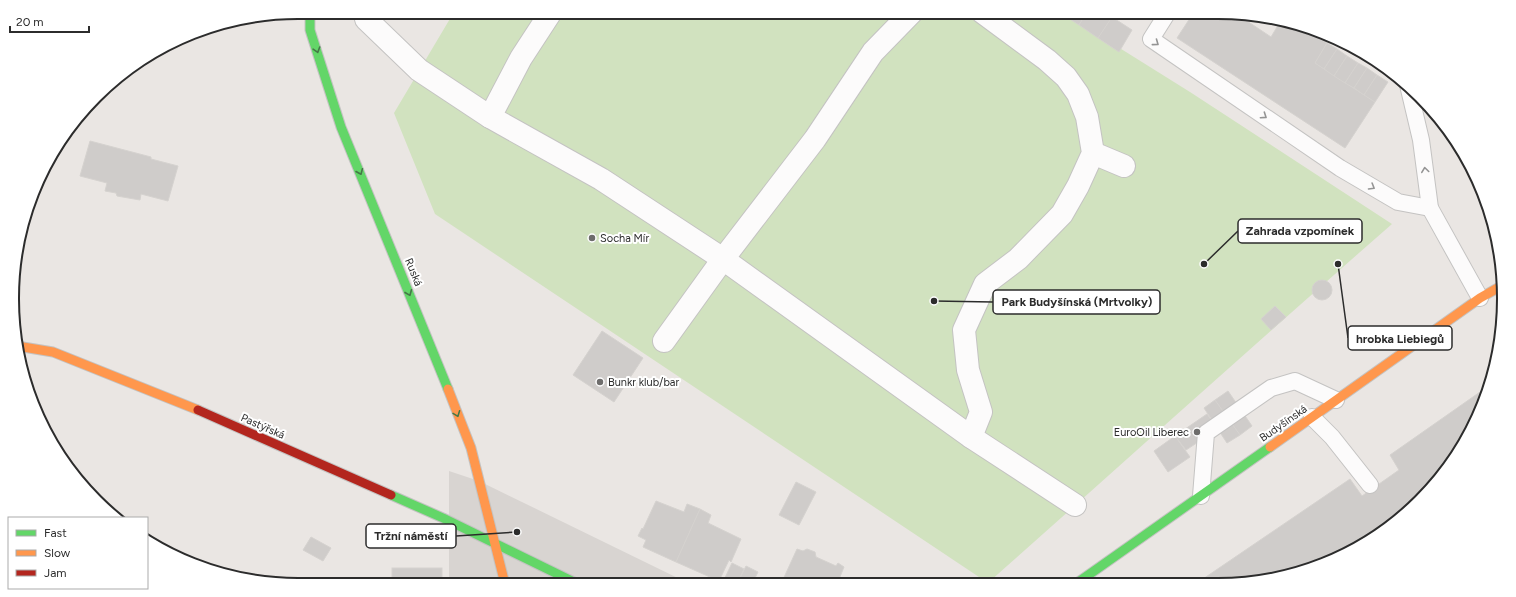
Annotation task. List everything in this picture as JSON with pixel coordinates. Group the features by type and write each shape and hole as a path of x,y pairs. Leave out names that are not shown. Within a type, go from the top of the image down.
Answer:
{"street":[{"name":"Ruská","path":"310,19 310,30 341,127 471,448 503,578"},
{"path":"366,19 419,70 490,117 601,179 724,259 971,437 1075,505"},
{"path":"490,117 521,58 546,19"},
{"path":"664,341 815,138 873,52 905,19"},
{"path":"971,437 981,412 968,370 964,330 985,284 1018,259 1062,214 1078,186 1093,153 1087,117 1078,94 1066,77 1048,60 992,19"},
{"path":"1093,153 1124,166"},
{"name":"Budyšínská","path":"1084,578 1480,298 1496,289"},
{"name":"Pastýřská","path":"23,347 54,352 175,400 443,518 566,578"}],"lane":[{"path":"1164,19 1151,39 1340,168 1398,202 1430,208"},
{"path":"1411,97 1421,140 1430,208 1480,298"},
{"path":"1201,496 1206,433 1271,388 1295,381 1336,400"},
{"path":"1312,417 1332,438 1370,485"}],"green space":[{"path":"450,19 1073,19 1190,92 1392,224 994,578 981,578 435,214 394,113"}],"shaded area":[{"path":"449,471 479,481 678,578 449,578"}],"building":[{"path":"1070,19 1083,19 1079,25"},
{"path":"1083,19 1111,19 1098,38 1079,25"},
{"path":"1111,19 1115,19 1132,30 1119,52 1098,38"},
{"path":"1189,19 1246,21 1271,37 1278,26 1307,34 1327,43 1315,63 1375,102 1345,148 1177,38"},
{"path":"1327,43 1337,49 1324,69 1315,63"},
{"path":"1337,49 1347,56 1334,76 1324,69"},
{"path":"1347,56 1358,63 1345,83 1334,76"},
{"path":"1358,63 1367,68 1354,88 1345,83"},
{"path":"1367,68 1377,75 1364,95 1354,88"},
{"path":"1377,75 1388,82 1375,102 1364,95"},
{"path":"90,141 151,157 151,159 178,166 168,201 141,194 140,200 117,196 116,193 105,191 107,183 80,176"},
{"path":"1318,280 1326,280 1332,286 1332,294 1326,300 1318,300 1312,294 1312,286"},
{"path":"1275,306 1286,317 1271,330 1261,319"},
{"path":"602,331 643,358 614,402 573,375"},
{"path":"1228,391 1252,426 1240,435 1215,400"},
{"path":"1481,391 1460,438 1439,469 1428,483 1402,509 1373,531 1357,541 1324,557 1290,568 1254,576 1204,578 1350,479 1362,496 1399,470 1390,455"},
{"path":"1215,400 1240,435 1227,443 1204,408"},
{"path":"1207,414 1218,429 1186,450 1175,436"},
{"path":"1175,436 1190,457 1168,472 1154,451"},
{"path":"796,482 816,492 799,525 779,515"},
{"path":"656,501 684,512 687,504 700,509 676,562 643,547 646,540 638,536 642,528 643,529"},
{"path":"700,509 711,515 708,523 741,539 731,562 729,560 720,578 712,578 676,562"},
{"path":"311,537 331,548 323,561 303,550"},
{"path":"797,549 803,551 807,549 815,552 816,557 836,566 838,563 844,567 839,578 784,578"},
{"path":"732,563 744,569 740,578 725,578"},
{"path":"746,566 758,572 755,578 740,578"},
{"path":"392,568 442,568 442,578 392,578"}],"traffic: fast":[{"path":"310,19 310,30 341,127 448,389"},
{"path":"1084,578 1270,447"},
{"path":"391,495 443,518 566,578"}],"traffic: slow":[{"path":"1270,447 1480,298 1496,289"},
{"path":"23,347 53,352 198,410"},
{"path":"448,389 471,448 504,578"}],"traffic: jam":[{"path":"198,410 391,495"}],"place":[{"name":"Socha Mír","path":"592,238"},
{"name":"Zahrada vzpomínek","path":"1204,264"},
{"name":"hrobka Liebiegů","path":"1338,264"},
{"name":"Park Budyšínská (Mrtvolky)","path":"934,301"},
{"name":"Bunkr klub/bar","path":"600,382"},
{"name":"EuroOil Liberec","path":"1197,432"},
{"name":"Tržní náměstí","path":"517,532"}]}
